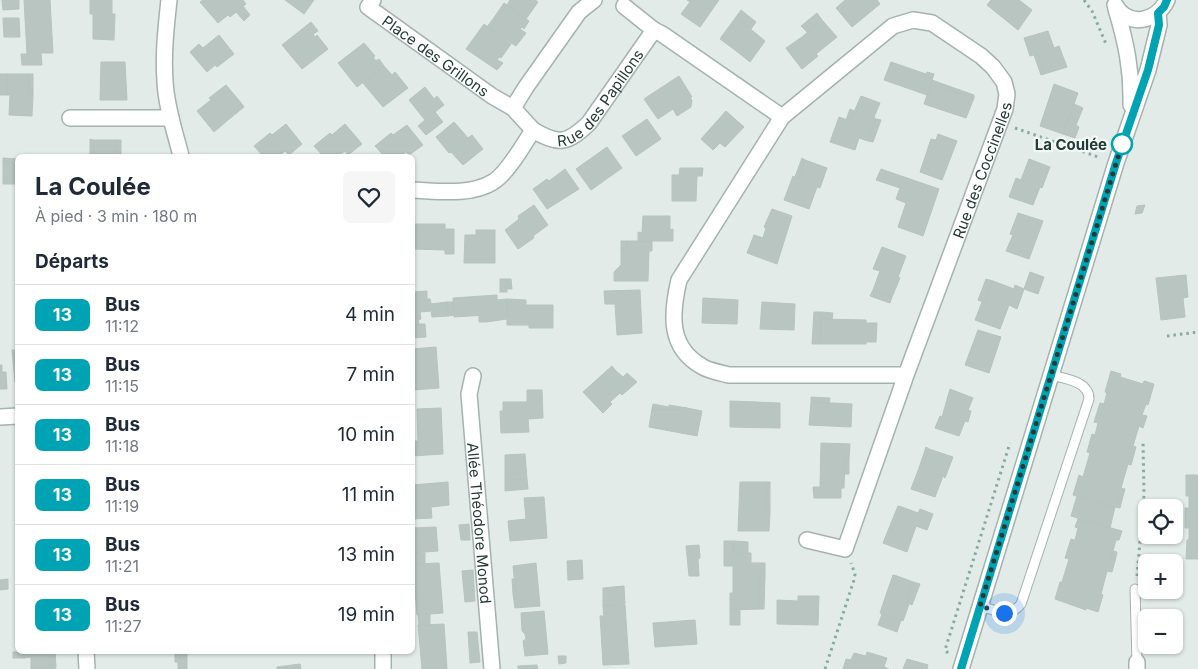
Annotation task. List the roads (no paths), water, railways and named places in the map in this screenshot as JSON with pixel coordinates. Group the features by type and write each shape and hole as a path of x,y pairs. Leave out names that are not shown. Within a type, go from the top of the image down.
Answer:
{"street":[{"path":"169,0 164,52 165,82 171,118 180,154"},
{"name":"Place des Grillons","path":"373,0 368,7 492,96 513,108"},
{"path":"513,108 579,12 594,0"},
{"path":"1114,4 1123,14 1141,20 1150,18 1158,13 1164,7 1167,0"},
{"path":"622,2 654,30 782,116"},
{"path":"1114,4 1128,48 1132,87 1131,117"},
{"path":"961,667 1116,163 1148,70 1159,25 1158,13"},
{"name":"Rue des Coccinelles","path":"806,540 845,549 906,375 1004,110 1007,94 1004,82 994,67 932,23 913,20 893,26 782,116 679,280 675,296 674,322 677,341 686,355 704,368 729,375 906,375"},
{"name":"Rue des Papillons","path":"513,108 534,130 548,138 557,141 568,139 589,123 654,30"},
{"path":"70,118 171,118"},
{"name":"Rue des Papillons","path":"415,190 464,191 494,182 503,174 534,130"},
{"name":"Allée Théodore Monod","path":"473,376 469,394 492,669"},
{"path":"0,417 15,416"},
{"path":"86,654 87,669"},
{"path":"383,654 384,669"}],"lane":[{"path":"980,606 1004,613 1011,613 1021,604 1089,399 1089,393 1086,388 1077,383 1051,375"},
{"path":"1135,589 1137,666"}],"place":[{"name":"La Coulée","path":"1122,144"}]}
